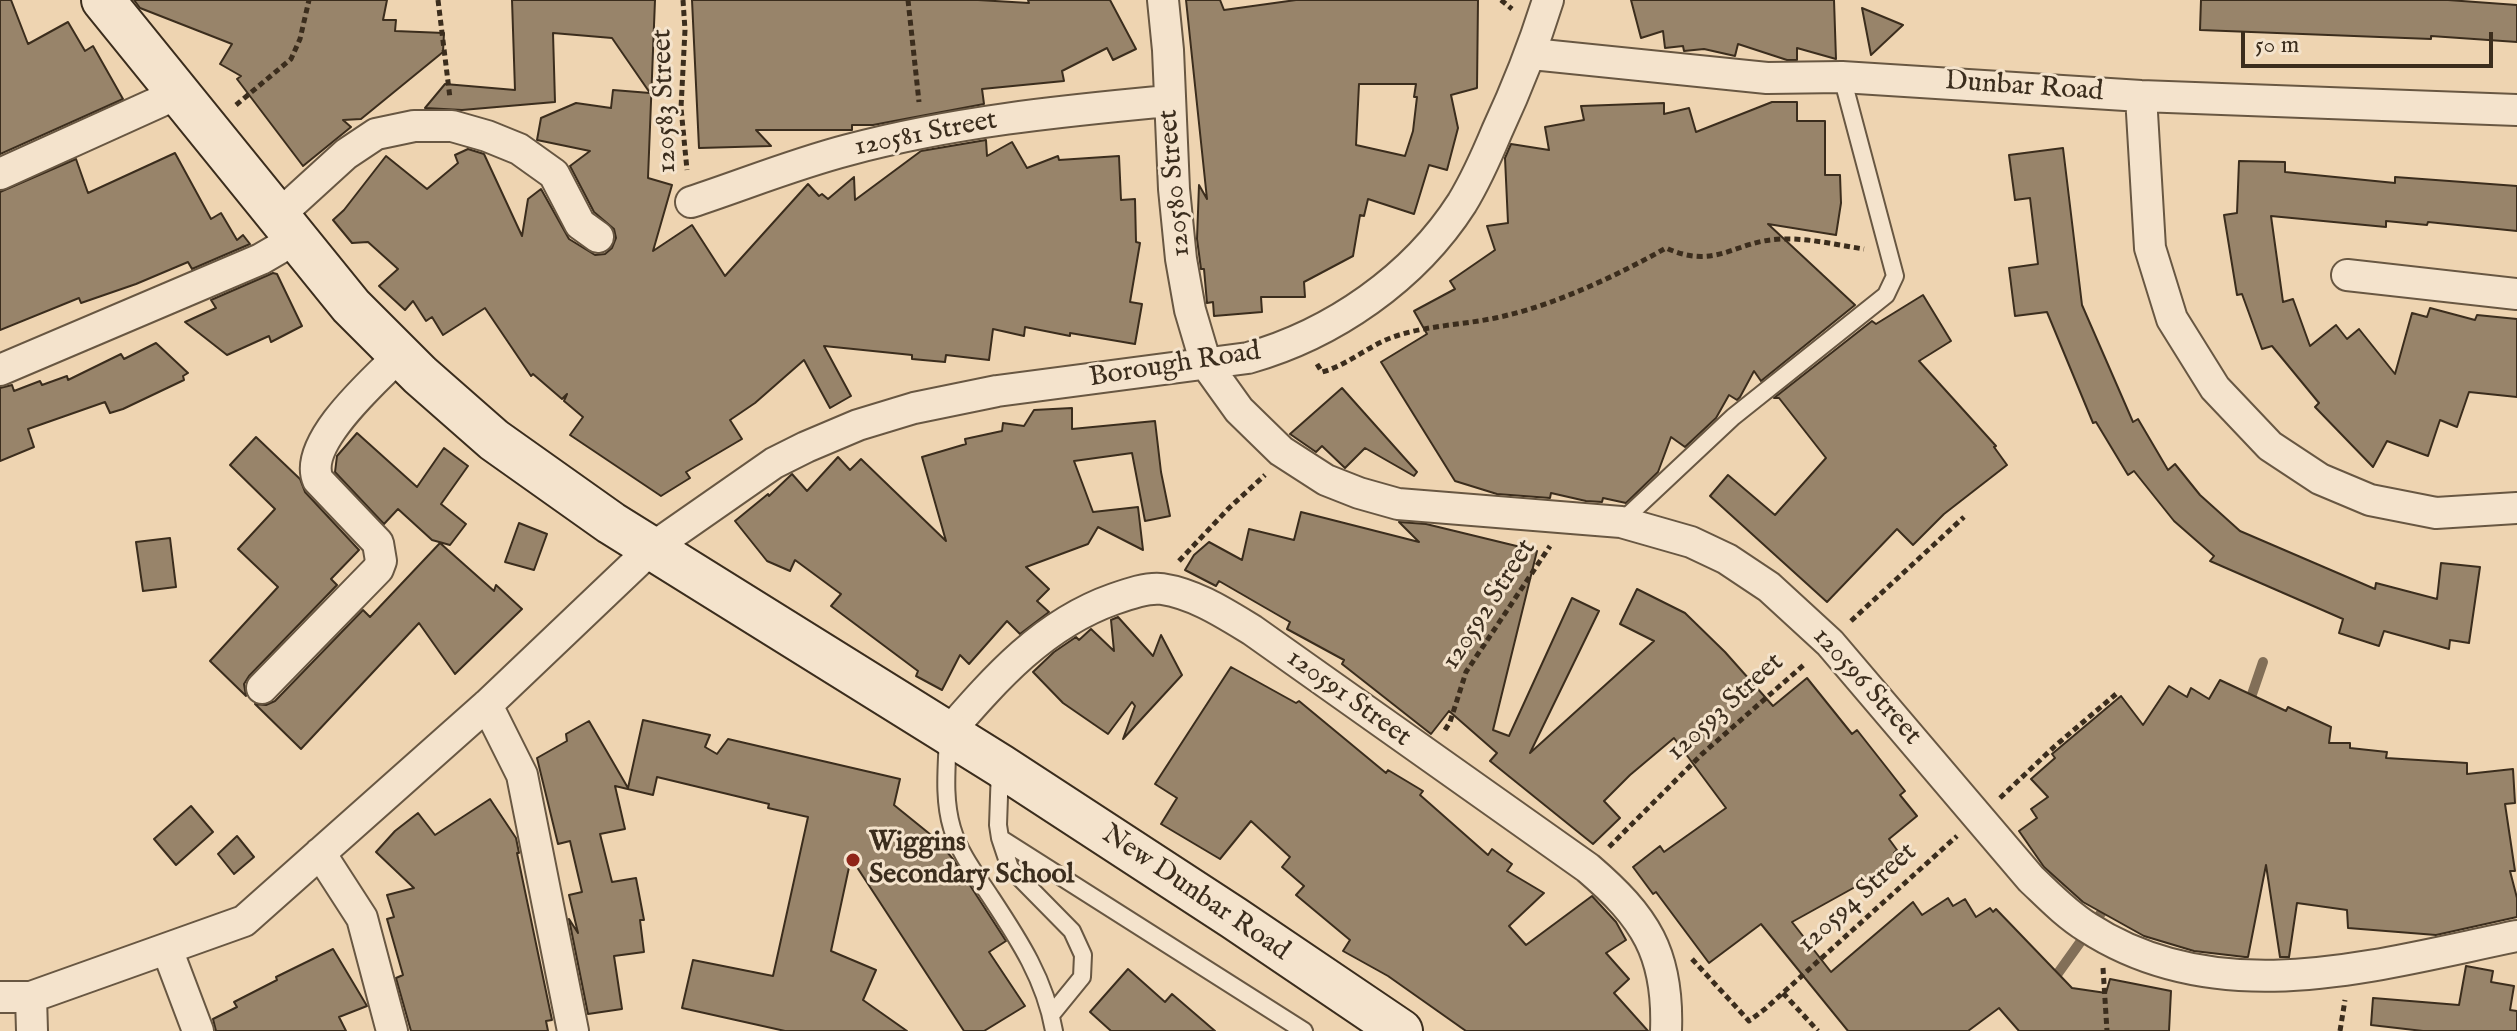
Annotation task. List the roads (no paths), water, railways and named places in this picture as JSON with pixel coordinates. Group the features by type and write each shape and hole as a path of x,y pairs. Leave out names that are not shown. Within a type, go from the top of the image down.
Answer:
{"street":[{"name":"New Dunbar Road","path":"103,0 351,306 494,440 611,523 1001,766 1401,1031"},
{"name":"120580 Street","path":"1163,0 1181,259 1190,310 1206,364"},
{"name":"Borough Road","path":"0,997 31,997 244,921 487,705 652,548 774,463 858,425 914,408 997,391 1248,358 1304,339 1352,311 1387,286 1441,231 1462,202 1481,168 1532,54 1548,0"},
{"name":"Dunbar Road","path":"1532,54 1767,78 1842,77 2141,96 2517,110"},
{"path":"0,174 179,93"},
{"path":"2141,96 2150,248 2172,319 2215,388 2270,446 2320,479 2370,500 2436,513 2517,508"},
{"name":"120581 Street","path":"691,202 835,153 922,133 1080,109 1168,101"},
{"path":"0,370 261,259 346,154 376,134 414,126 452,126 519,149 554,174 580,224 598,237"},
{"path":"2347,275 2517,294"},
{"path":"262,688 378,569 381,561 378,543 318,480 315,466 343,410 400,355"},
{"name":"120596 Street","path":"1206,364 1239,410 1281,451 1326,480 1359,493 1398,504 1621,522 1691,542 1727,559 1769,587 1830,643 1977,817 2055,902 2085,926 2155,961 2190,970 2233,975 2295,976 2350,970 2517,936"},
{"name":"120591 Street","path":"948,733 995,679 1055,628 1090,608 1125,595 1161,589 1208,603 1252,630 1588,868 1616,892 1638,916 1654,946 1664,974 1666,1031"},
{"path":"487,705 522,775 573,1031"},
{"path":"320,853 362,918 392,1031"},
{"path":"167,949 198,1031"},
{"path":"31,997 32,1031"}],"lane":[{"path":"1621,522 1733,417 1886,295 1895,276 1842,77"},
{"path":"948,733 946,785 952,828 962,854 1028,954 1052,1023"},
{"path":"1001,766 1000,838 1010,868 1072,931 1080,944 1084,966 1082,977 1052,1023"},
{"path":"1000,838 1304,1031"}],"waterway":[{"path":"2248,706 2263,662"},
{"path":"2051,983 2109,902"}],"place":[{"name":"Wiggins Secondary School","path":"853,860"}]}
